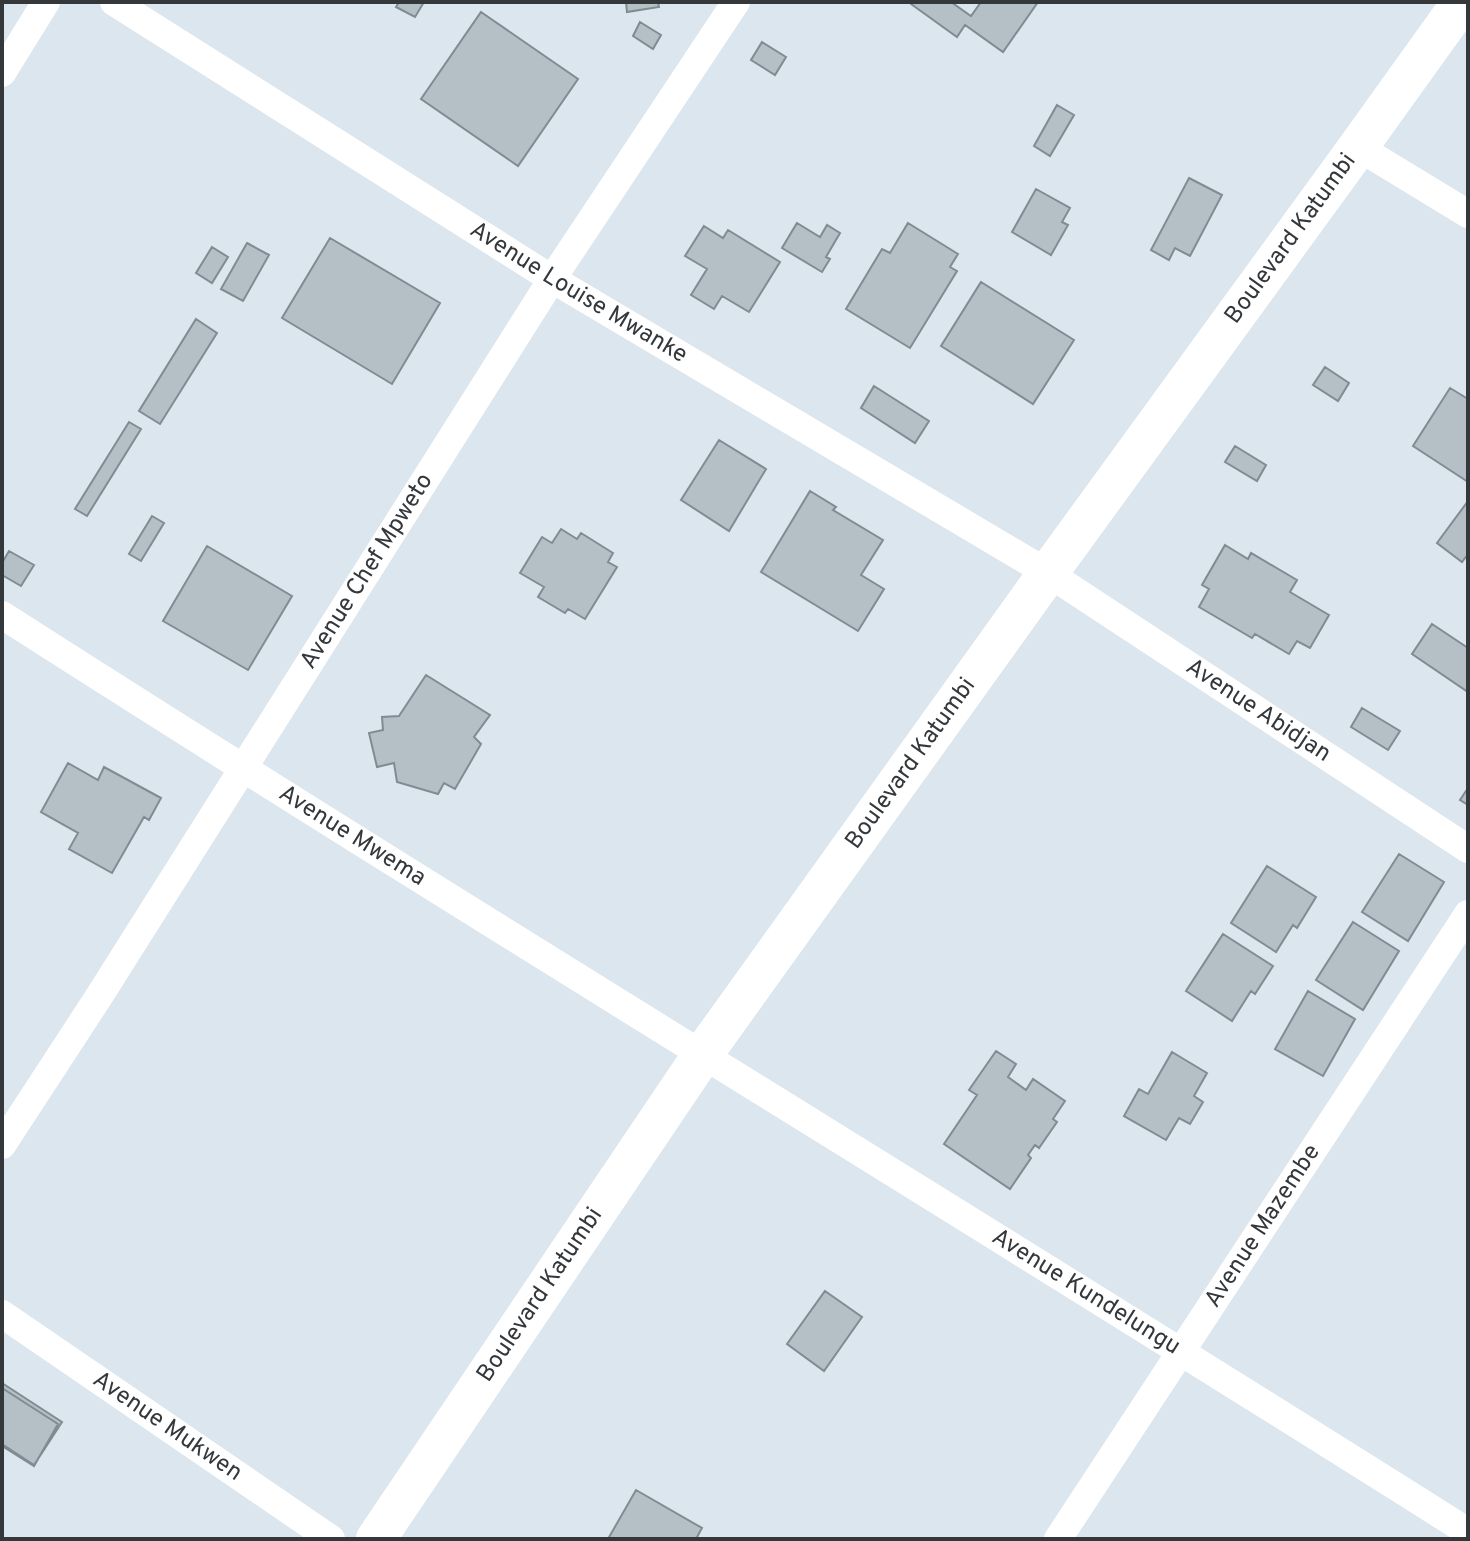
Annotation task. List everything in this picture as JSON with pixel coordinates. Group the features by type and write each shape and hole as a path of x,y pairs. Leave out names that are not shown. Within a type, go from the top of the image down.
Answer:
{"street":[{"path":"2,73 46,2"},
{"name":"Avenue Louise Mwanke","path":"114,2 552,279 1048,573"},
{"name":"Avenue Chef Mpweto","path":"2,1145 552,279 736,2"},
{"name":"Boulevard Katumbi","path":"376,1539 703,1054 1462,2"},
{"path":"1358,147 1468,214"},
{"name":"Avenue Abidjan","path":"1048,573 1468,849"},
{"name":"Avenue Mwema","path":"2,615 242,769 703,1054"},
{"name":"Avenue Mazembe","path":"1058,1539 1468,914"},
{"name":"Avenue Kundelungu","path":"703,1054 1468,1532"},
{"name":"Avenue Mukwen","path":"2,1314 331,1539"}],"building":[{"path":"399,2 424,2 415,17 396,7"},
{"path":"626,2 658,2 659,7 627,12"},
{"path":"912,2 951,2 971,16 981,2 1038,2 1003,52 965,25 957,37"},
{"path":"481,12 578,79 518,166 421,99"},
{"path":"640,22 661,35 653,49 633,36"},
{"path":"762,42 786,57 775,75 751,60"},
{"path":"1057,105 1074,115 1050,156 1034,146"},
{"path":"1189,178 1222,195 1190,256 1175,248 1169,260 1151,250"},
{"path":"1036,189 1070,208 1062,222 1068,225 1051,255 1012,232"},
{"path":"797,223 820,237 827,225 840,233 826,257 830,259 822,272 782,248"},
{"path":"908,223 958,254 950,267 957,271 910,348 846,309 882,249 890,253"},
{"path":"704,226 723,238 728,230 780,262 749,312 722,296 714,309 691,295 707,269 685,256"},
{"path":"330,238 440,303 392,384 282,318"},
{"path":"247,243 269,255 243,301 221,289"},
{"path":"212,247 228,257 212,283 196,273"},
{"path":"981,282 1074,340 1033,404 941,346"},
{"path":"196,319 217,333 160,424 139,411"},
{"path":"1325,367 1349,383 1338,401 1313,385"},
{"path":"874,386 929,421 915,443 861,408"},
{"path":"1450,388 1468,399 1468,482 1413,446"},
{"path":"129,422 141,429 87,516 75,509"},
{"path":"719,440 766,469 729,531 681,500"},
{"path":"1235,446 1266,465 1257,481 1225,462"},
{"path":"810,491 836,507 833,510 883,540 861,575 884,589 858,631 761,572"},
{"path":"1468,501 1468,554 1462,562 1437,543"},
{"path":"152,516 164,523 141,561 129,554"},
{"path":"561,529 577,539 581,533 613,553 608,562 617,567 585,619 568,609 565,613 538,597 544,587 520,573 542,537 552,543"},
{"path":"1225,545 1248,559 1251,553 1297,580 1290,592 1329,615 1310,648 1297,641 1289,654 1255,634 1252,638 1199,607 1209,589 1202,585"},
{"path":"207,546 292,596 248,670 163,621"},
{"path":"9,551 34,565 21,586 2,575 2,563"},
{"path":"1432,624 1468,648 1468,692 1412,654"},
{"path":"426,675 490,715 474,737 481,744 455,789 444,783 438,794 397,782 394,763 377,767 369,733 383,730 382,717 399,716"},
{"path":"1362,708 1400,731 1388,750 1351,727"},
{"path":"68,763 98,780 104,767 161,798 149,820 144,817 112,873 69,849 78,833 41,812"},
{"path":"1468,788 1468,805 1460,800"},
{"path":"1399,854 1444,882 1408,941 1362,912"},
{"path":"1267,866 1316,897 1297,928 1293,925 1276,952 1231,923"},
{"path":"1353,922 1399,951 1363,1010 1316,980"},
{"path":"1223,934 1273,966 1255,994 1251,991 1232,1021 1186,991"},
{"path":"1308,991 1355,1019 1323,1076 1275,1049"},
{"path":"996,1051 1016,1064 1008,1077 1026,1090 1033,1079 1065,1101 1053,1119 1057,1122 1039,1148 1035,1145 1028,1155 1031,1158 1010,1189 944,1144 977,1095 969,1090"},
{"path":"1172,1052 1207,1073 1194,1096 1203,1102 1190,1124 1179,1118 1166,1140 1124,1116 1139,1089 1148,1094"},
{"path":"825,1291 862,1317 824,1371 787,1344"},
{"path":"2,1383 62,1422 34,1465 2,1444"},
{"path":"2,1388 58,1424 34,1466 2,1446"},
{"path":"636,1490 702,1528 696,1539 608,1539"}]}
